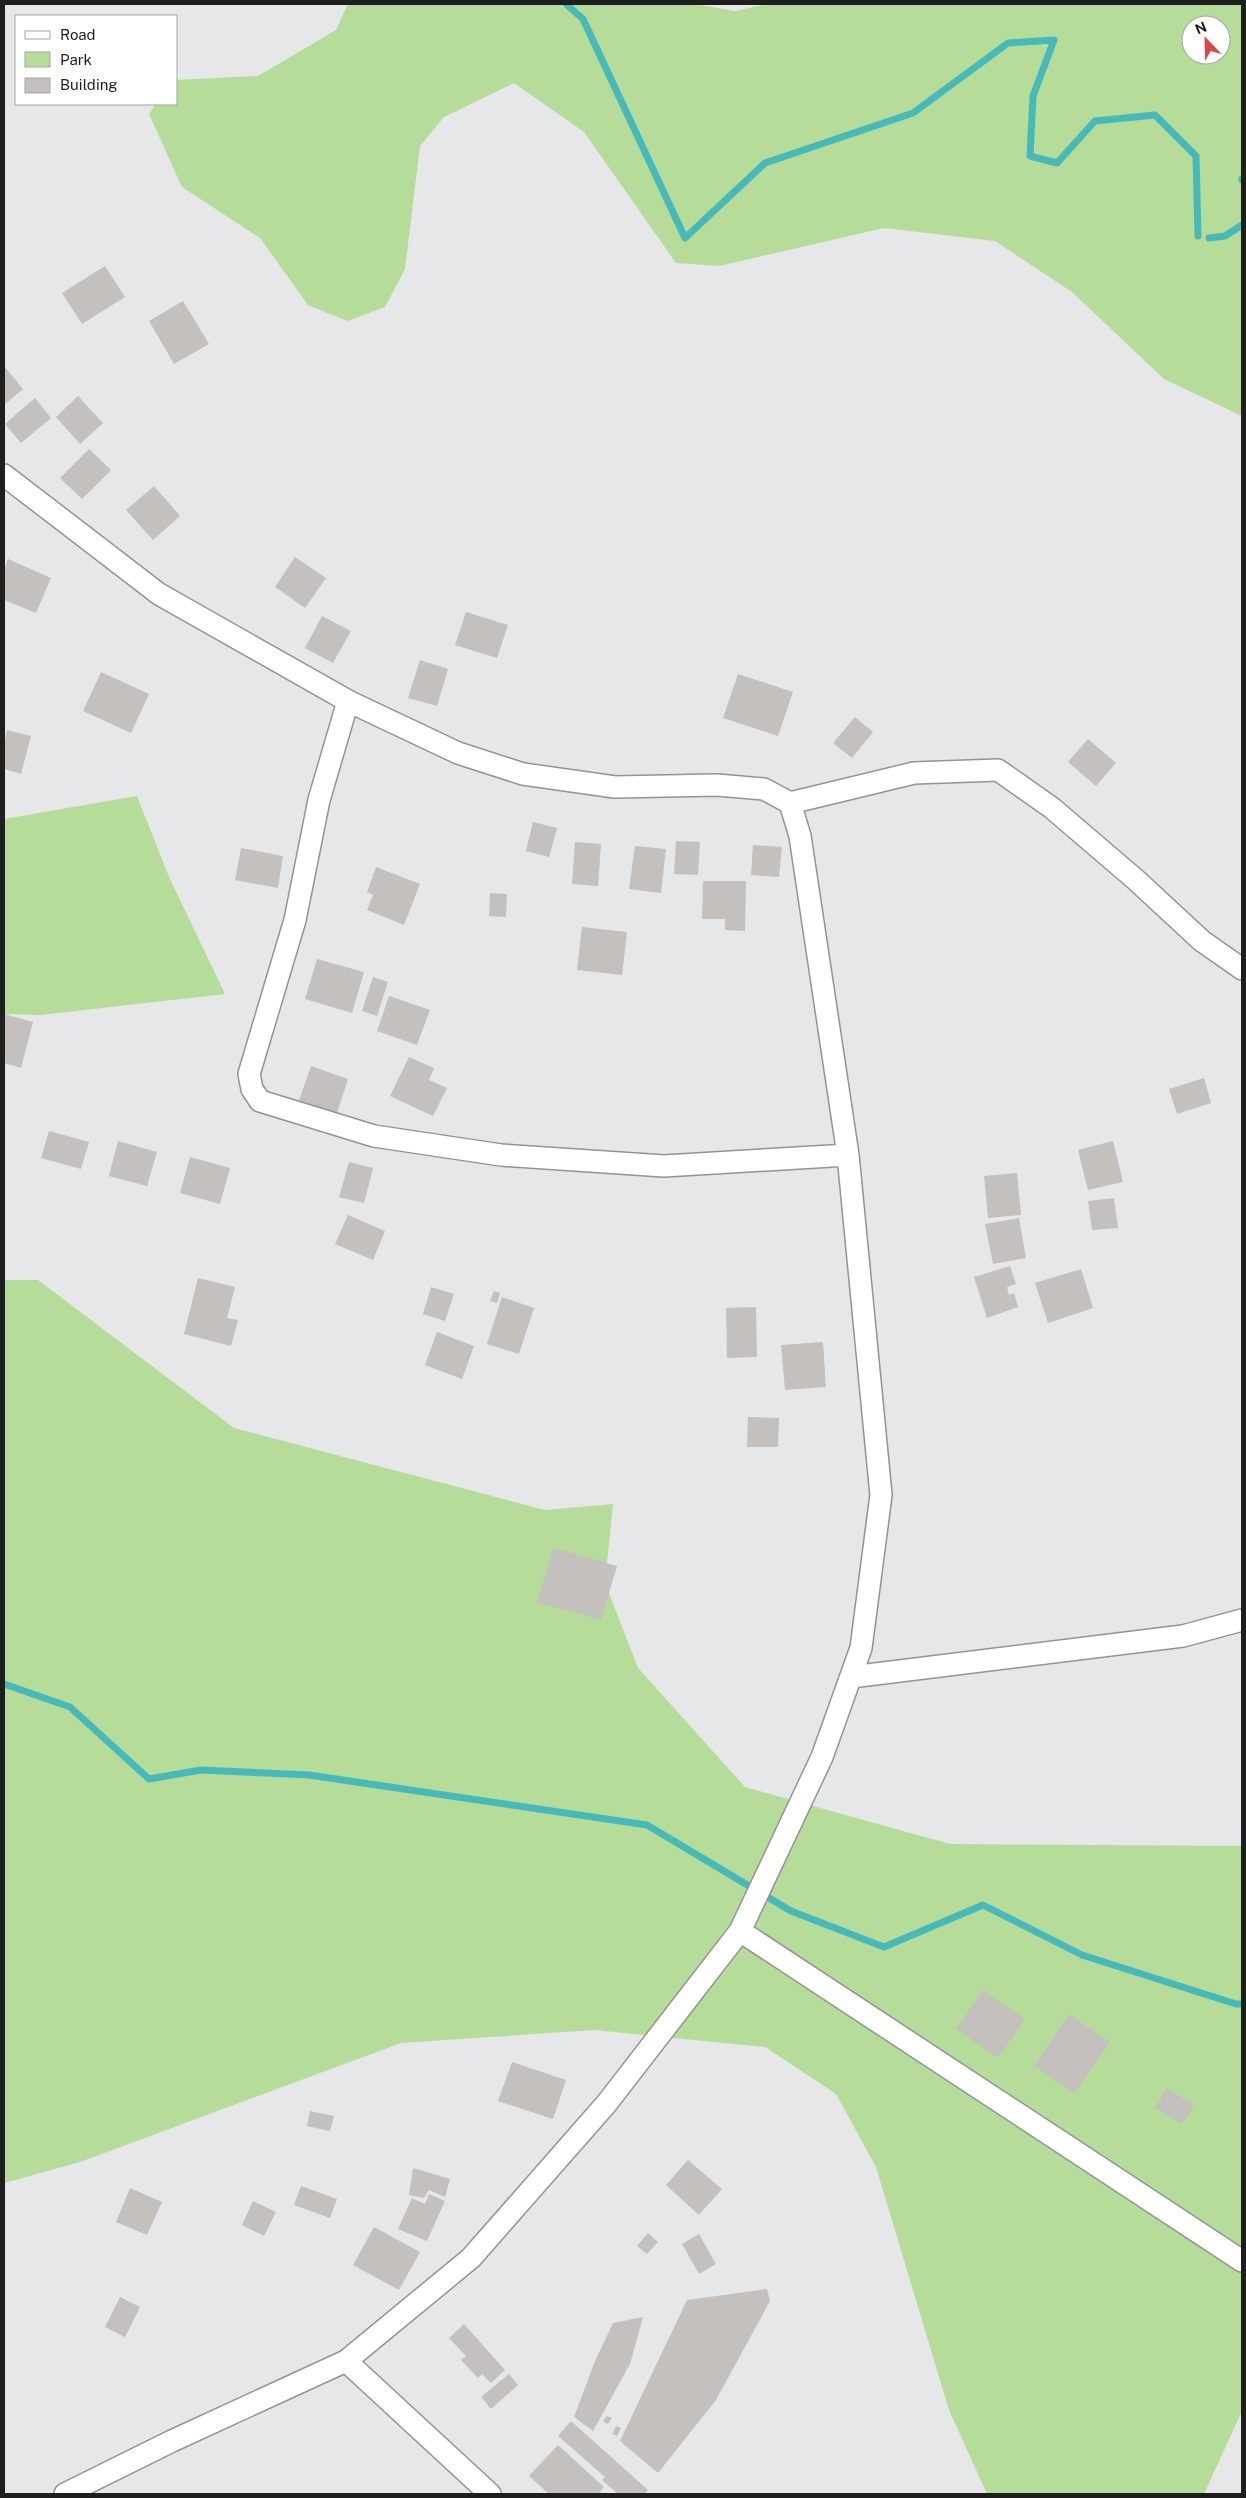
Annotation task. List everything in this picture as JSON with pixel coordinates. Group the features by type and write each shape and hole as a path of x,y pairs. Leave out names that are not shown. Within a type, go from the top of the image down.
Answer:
{"street":[{"path":"4,475 159,594 348,701 458,753 523,774 615,787 717,785 764,789 790,803 914,773 998,770 1052,808 1135,879 1202,941 1242,969"},
{"path":"348,701 319,800 294,920 249,1074 252,1089 260,1101 374,1136 501,1155 664,1166 848,1155"},
{"path":"66,2494 172,2441 346,2361 471,2258 607,2103 740,1931 822,1757 861,1648 882,1495 848,1155 800,836 790,803"},
{"path":"851,1677 1183,1636 1242,1620"},
{"path":"740,1931 1242,2261"},
{"path":"346,2361 490,2494"}],"green space":[{"path":"348,4 694,4 735,11 767,4 1242,4 1242,416 1164,379 1072,292 995,241 884,228 719,266 676,263 584,132 514,83 444,117 420,146 405,269 385,307 347,321 308,305 260,238 182,187 149,114 155,105 178,105 178,80 258,76 336,30"},
{"path":"137,796 169,877 225,994 40,1015 4,1014 4,819"},
{"path":"4,1280 38,1280 234,1428 545,1510 613,1504 605,1583 638,1668 745,1787 950,1844 1242,1846 1242,2411 1204,2494 987,2494 949,2410 876,2167 836,2094 765,2047 594,2030 401,2043 80,2162 4,2183"}],"building":[{"path":"105,266 125,297 82,324 62,293"},
{"path":"183,301 209,344 174,364 149,321"},
{"path":"4,366 23,389 4,405"},
{"path":"78,396 103,423 80,444 56,417"},
{"path":"35,398 51,418 21,443 5,424"},
{"path":"89,449 111,470 82,499 60,478"},
{"path":"154,486 180,516 153,540 126,510"},
{"path":"295,557 326,578 305,608 275,587"},
{"path":"8,559 51,578 36,613 4,600 4,570"},
{"path":"466,612 508,625 497,658 455,645"},
{"path":"322,616 351,631 333,663 305,648"},
{"path":"420,660 448,669 437,706 408,698"},
{"path":"101,672 149,694 131,733 83,711"},
{"path":"738,674 793,692 778,736 723,718"},
{"path":"855,717 873,732 852,758 833,743"},
{"path":"7,730 31,736 21,774 4,769 4,745"},
{"path":"1088,739 1116,763 1096,786 1068,762"},
{"path":"533,822 557,828 549,857 526,851"},
{"path":"676,841 700,842 698,875 674,874"},
{"path":"575,842 601,844 598,886 572,884"},
{"path":"753,845 782,847 779,877 751,875"},
{"path":"635,846 666,849 661,893 629,889"},
{"path":"241,848 283,856 278,888 235,880"},
{"path":"376,867 420,884 404,925 367,910 373,895 367,892"},
{"path":"703,881 746,881 745,931 725,930 725,919 702,919"},
{"path":"490,893 507,894 506,917 489,916"},
{"path":"582,927 627,932 622,975 577,970"},
{"path":"317,959 364,972 352,1013 305,999"},
{"path":"373,977 388,982 377,1016 362,1011"},
{"path":"389,996 430,1010 417,1045 377,1031"},
{"path":"4,1014 33,1022 21,1068 4,1063"},
{"path":"409,1057 434,1068 429,1080 447,1088 433,1116 390,1096"},
{"path":"311,1066 348,1079 335,1119 297,1106"},
{"path":"1204,1078 1211,1103 1177,1114 1169,1089"},
{"path":"49,1131 89,1142 81,1169 41,1158"},
{"path":"118,1141 157,1152 147,1186 109,1176"},
{"path":"1113,1141 1123,1182 1088,1190 1078,1150"},
{"path":"190,1157 230,1168 220,1204 180,1193"},
{"path":"349,1162 373,1168 364,1203 339,1197"},
{"path":"1017,1173 1021,1215 988,1218 984,1176"},
{"path":"1114,1198 1118,1228 1092,1230 1088,1201"},
{"path":"348,1215 385,1231 373,1260 335,1244"},
{"path":"1019,1218 1026,1258 993,1264 985,1224"},
{"path":"1010,1266 1016,1284 1007,1287 1009,1295 1014,1293 1018,1307 987,1318 974,1277"},
{"path":"1081,1269 1093,1308 1048,1323 1035,1283"},
{"path":"198,1278 235,1287 227,1318 238,1320 231,1346 184,1334"},
{"path":"431,1287 454,1294 445,1321 423,1314"},
{"path":"494,1291 500,1293 497,1303 490,1301"},
{"path":"502,1297 534,1308 519,1354 487,1344"},
{"path":"756,1307 757,1357 727,1358 726,1308"},
{"path":"437,1332 474,1346 462,1379 425,1365"},
{"path":"823,1342 826,1387 785,1390 781,1345"},
{"path":"748,1417 779,1418 778,1447 747,1447"},
{"path":"553,1548 617,1566 601,1620 537,1602"},
{"path":"983,1990 1025,2019 998,2058 956,2029"},
{"path":"1069,2014 1110,2042 1074,2094 1034,2066"},
{"path":"512,2062 566,2080 553,2119 498,2101"},
{"path":"1167,2088 1194,2105 1182,2124 1155,2108"},
{"path":"310,2111 334,2116 330,2131 307,2126"},
{"path":"688,2160 722,2189 699,2215 666,2185"},
{"path":"413,2168 450,2179 445,2197 429,2190 424,2198 409,2195"},
{"path":"301,2186 337,2199 330,2218 294,2205"},
{"path":"130,2188 162,2202 147,2235 116,2222"},
{"path":"429,2194 445,2201 427,2241 398,2229 412,2198 425,2204"},
{"path":"253,2201 276,2212 264,2236 242,2225"},
{"path":"374,2227 420,2252 399,2290 353,2265"},
{"path":"648,2233 658,2242 647,2254 637,2246"},
{"path":"699,2234 716,2264 699,2274 682,2244"},
{"path":"767,2289 770,2301 716,2400 658,2473 620,2441 687,2300"},
{"path":"120,2297 140,2307 125,2337 105,2327"},
{"path":"643,2317 630,2364 593,2431 574,2417 595,2361 613,2323"},
{"path":"464,2324 505,2370 491,2383 482,2374 478,2378 461,2360 466,2356 449,2338"},
{"path":"509,2374 518,2385 491,2409 481,2397"},
{"path":"607,2416 612,2418 608,2424 603,2421"},
{"path":"571,2421 648,2490 644,2494 618,2494 602,2480 605,2477 558,2436"},
{"path":"616,2426 621,2428 617,2436 612,2434"},
{"path":"558,2445 604,2487 598,2494 549,2494 529,2476"}],"waterway":[{"path":"566,4 583,19 685,238 765,163 913,113 1008,43 1054,40 1033,96 1030,156 1057,163 1095,121 1155,115 1196,156 1198,236"},
{"path":"1209,238 1225,236 1242,225"},
{"path":"4,1684 70,1707 149,1779 201,1770 309,1775 647,1825 791,1911 884,1947 983,1905 1082,1955 1236,2004 1242,2004"}]}
